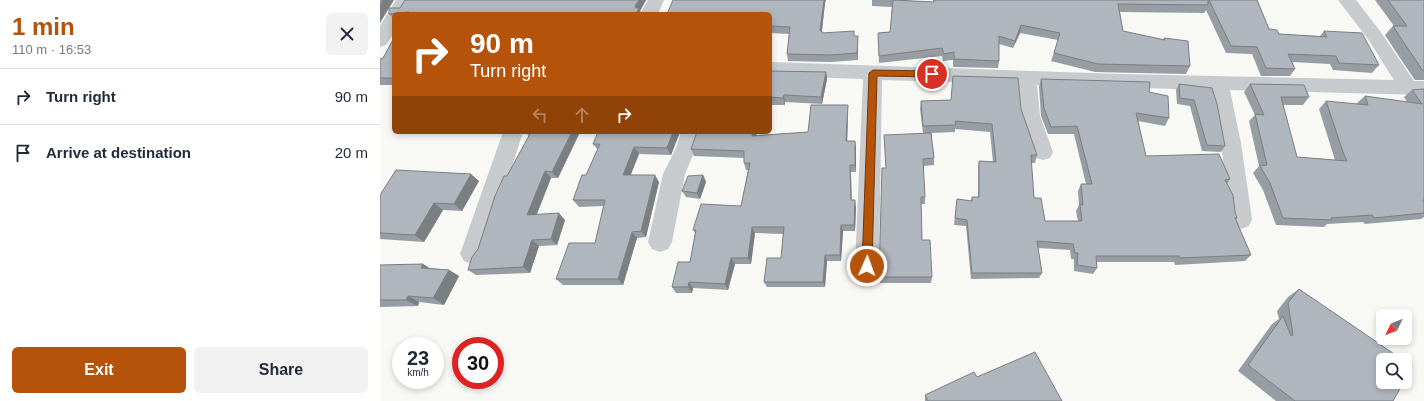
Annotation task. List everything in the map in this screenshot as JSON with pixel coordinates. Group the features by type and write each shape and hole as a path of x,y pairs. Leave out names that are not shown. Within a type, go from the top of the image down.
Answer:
{"street":[{"path":"397,12 405,0"},
{"path":"650,12 656,0"},
{"path":"1346,0 1416,88"},
{"path":"385,51 392,25"},
{"path":"772,69 1416,88"},
{"path":"867,266 873,73"},
{"path":"1026,77 1030,116 1043,152"},
{"path":"1218,83 1231,143 1241,219"},
{"path":"472,254 512,134"},
{"path":"660,242 674,174 686,148 690,134"}],"building":[{"path":"405,0 639,0 635,6 636,8 639,8 637,12 392,12 392,14 389,14 389,8 400,8"},
{"path":"673,0 824,0 820,31 822,31 822,33 854,31 854,36 858,36 857,53 830,55 787,54 790,27 772,26 772,12 668,12"},
{"path":"893,0 934,2 934,0 1208,0 1208,5 1118,4 1123,31 1165,40 1164,38 1188,41 1190,66 1098,64 1054,53 1060,33 1021,25 1015,41 999,36 999,61 954,59 954,52 944,54 942,48 879,56 878,33 890,32"},
{"path":"1209,0 1257,0 1269,29 1277,30 1279,34 1327,37 1324,31 1362,33 1379,65 1339,63 1336,56 1288,54 1295,69 1266,68 1257,47 1231,46"},
{"path":"1388,0 1424,0 1424,71 1393,26 1407,26"},
{"path":"392,42 392,78 380,78 380,59 383,58"},
{"path":"772,71 826,72 821,97 784,95 783,98 772,97"},
{"path":"953,76 1018,78 1021,109 1037,155 1031,155 1034,198 1041,198 1045,221 1082,221 1080,204 1083,205 1081,184 1092,184 1077,126 1051,127 1044,108 1041,79 1150,82 1149,92 1168,96 1169,118 1136,113 1146,156 1219,154 1230,179 1225,180 1233,195 1237,218 1235,218 1251,255 1180,258 1179,256 1096,256 1097,268 1077,265 1078,253 1075,253 1073,244 1037,241 1042,273 972,273 967,220 955,218 957,199 972,201 972,197 979,197 979,161 996,162 992,124 955,121 956,125 923,126 921,101 951,100"},
{"path":"1179,84 1212,88 1217,104 1225,146 1207,145 1194,100 1180,98"},
{"path":"1250,84 1304,85 1309,97 1281,97 1297,157 1347,161 1326,101 1368,105 1365,96 1422,104 1412,90 1424,89 1424,213 1374,218 1372,215 1331,218 1332,220 1283,218 1270,183 1260,166 1267,165 1255,114 1264,115"},
{"path":"811,105 848,105 846,141 855,141 855,165 850,165 851,200 855,200 854,225 841,225 840,255 825,255 823,282 764,282 767,258 781,258 784,227 752,227 748,258 731,258 725,284 689,282 688,287 672,287 678,262 690,262 696,230 693,230 701,204 741,206 750,163 744,163 744,151 691,149 696,134 752,134 752,136 808,132"},
{"path":"931,133 934,158 923,159 925,197 921,197 922,240 930,240 932,277 879,277 882,168 886,168 884,135"},
{"path":"530,134 571,134 552,172 545,171 527,215 559,213 551,239 532,240 523,267 468,270 472,257 478,249 495,196 504,176 507,176"},
{"path":"597,134 672,134 667,148 634,147 623,175 655,175 641,231 632,232 618,279 556,279 569,243 595,243 605,200 573,200 582,175 586,175 600,144 593,144"},
{"path":"396,170 471,174 454,204 434,203 415,235 380,233 380,195"},
{"path":"703,175 697,193 682,191 688,176"},
{"path":"423,264 421,268 449,270 433,298 408,296 406,300 380,300 380,265"},
{"path":"1299,289 1376,342 1376,345 1381,345 1393,353 1376,353 1376,389 1400,389 1393,401 1295,401 1248,365 1283,316 1291,336 1293,335 1288,303"},
{"path":"1035,352 1062,401 928,401 925,395 974,372 977,377"}],"route":[{"path":"867,266 873,73 932,74"}]}
